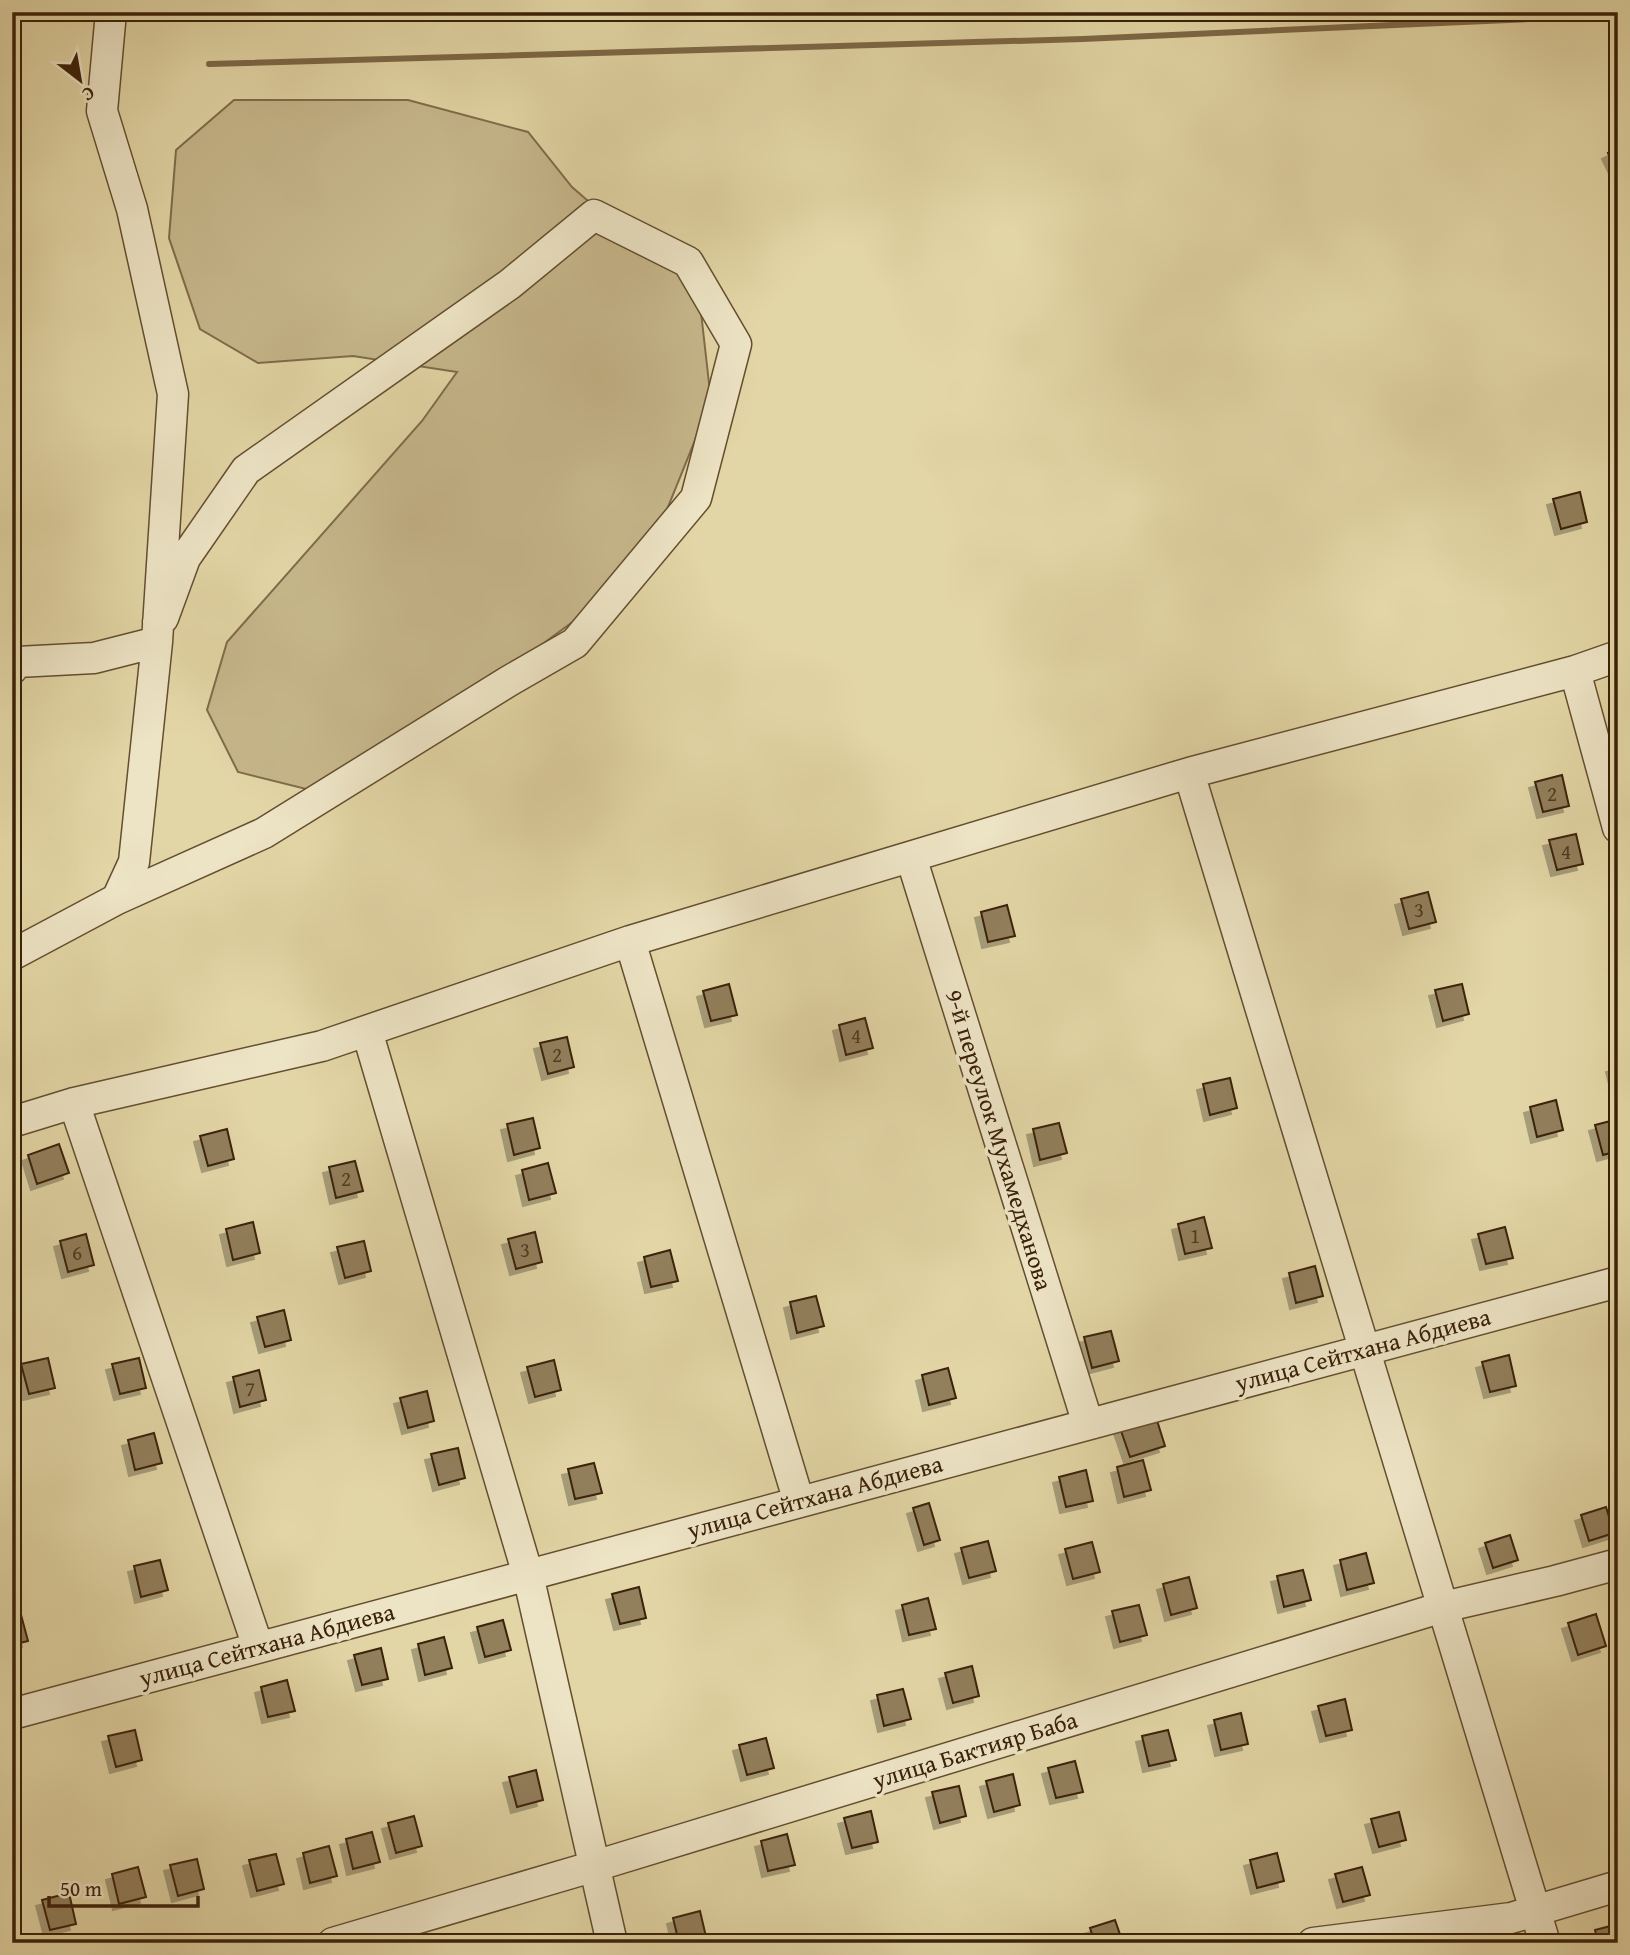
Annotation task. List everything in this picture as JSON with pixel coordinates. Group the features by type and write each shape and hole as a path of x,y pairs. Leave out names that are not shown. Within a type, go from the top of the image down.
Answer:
{"street":[{"path":"111,12 102,111 132,209 173,394 158,632 134,862 117,899"},
{"path":"12,669 17,662 93,658 158,632 185,558 246,470 510,284 594,215 688,262 736,344 696,498 575,643 264,833 117,899 12,955"},
{"path":"12,1122 75,1103 322,1046 630,941 1189,773 1575,671 1618,656"},
{"path":"1575,671 1618,828"},
{"path":"1189,773 1545,1943"},
{"name":"9-й переулок Мухамедханова","path":"911,857 1088,1424"},
{"path":"630,941 799,1502"},
{"path":"367,1031 528,1575 612,1943"},
{"path":"75,1103 258,1647"},
{"name":"улица Сейтхана Абдиева","path":"12,1714 1618,1282"},
{"name":"улица Бактияр Баба","path":"333,1943 595,1866 1443,1607 1618,1563"},
{"path":"1317,1942 1511,1917 1618,1886"}],"shaded area":[{"path":"234,100 408,100 528,132 572,187 595,207 695,259 711,401 642,571 518,662 437,731 306,789 238,772 207,710 227,642 422,421 457,372 353,356 258,363 200,329 169,238 176,150"}],"building":[{"path":"1618,148 1618,174 1608,153"},
{"path":"1580,492 1587,522 1561,529 1553,499"},
{"path":"1562,775 1569,806 1543,812 1535,782"},
{"path":"1576,834 1583,864 1557,870 1549,840"},
{"path":"1428,892 1436,922 1409,929 1401,899"},
{"path":"1007,905 1015,936 988,942 981,912"},
{"path":"729,984 737,1015 711,1021 703,991"},
{"path":"1462,984 1469,1014 1443,1021 1435,990"},
{"path":"865,1018 873,1048 846,1055 839,1025"},
{"path":"567,1037 574,1067 548,1074 540,1043"},
{"path":"1618,1065 1618,1090 1612,1066"},
{"path":"1230,1078 1237,1108 1210,1115 1203,1084"},
{"path":"1556,1100 1563,1130 1537,1137 1530,1107"},
{"path":"533,1118 540,1148 514,1155 507,1124"},
{"path":"1618,1119 1618,1151 1603,1155 1595,1125"},
{"path":"1059,1123 1067,1153 1040,1160 1033,1129"},
{"path":"227,1129 234,1159 208,1166 200,1136"},
{"path":"59,1144 69,1173 37,1184 28,1155"},
{"path":"355,1161 363,1191 336,1198 329,1167"},
{"path":"548,1163 556,1193 529,1200 522,1170"},
{"path":"1204,1217 1212,1248 1185,1254 1178,1224"},
{"path":"253,1222 260,1253 233,1260 226,1229"},
{"path":"1505,1227 1513,1258 1486,1264 1478,1234"},
{"path":"535,1232 542,1262 516,1269 508,1239"},
{"path":"86,1234 94,1265 68,1272 60,1241"},
{"path":"364,1241 371,1271 345,1278 337,1247"},
{"path":"670,1250 678,1281 651,1287 644,1257"},
{"path":"1315,1266 1323,1296 1296,1303 1289,1273"},
{"path":"816,1296 824,1326 797,1333 790,1302"},
{"path":"284,1310 291,1340 265,1347 257,1317"},
{"path":"1111,1331 1119,1361 1092,1368 1084,1337"},
{"path":"1509,1355 1516,1386 1490,1392 1482,1362"},
{"path":"48,1358 55,1388 29,1394 21,1364"},
{"path":"139,1358 146,1388 120,1394 112,1364"},
{"path":"554,1360 561,1390 535,1397 527,1367"},
{"path":"948,1368 956,1398 929,1405 922,1375"},
{"path":"259,1370 266,1400 240,1407 233,1377"},
{"path":"427,1391 434,1421 408,1428 400,1398"},
{"path":"1155,1414 1165,1446 1130,1457 1119,1425"},
{"path":"154,1433 162,1463 135,1470 128,1440"},
{"path":"458,1448 465,1478 439,1485 431,1454"},
{"path":"1143,1460 1151,1490 1124,1497 1117,1467"},
{"path":"594,1463 602,1493 575,1499 568,1469"},
{"path":"1086,1470 1093,1501 1066,1507 1059,1477"},
{"path":"929,1503 940,1540 924,1545 913,1508"},
{"path":"1606,1507 1614,1533 1589,1541 1581,1515"},
{"path":"1510,1535 1518,1560 1493,1568 1485,1543"},
{"path":"988,1541 996,1571 969,1578 961,1548"},
{"path":"1092,1542 1100,1572 1073,1579 1065,1549"},
{"path":"1366,1553 1374,1583 1347,1590 1340,1560"},
{"path":"160,1560 168,1590 141,1597 134,1566"},
{"path":"1303,1570 1311,1600 1284,1607 1277,1576"},
{"path":"1189,1577 1197,1608 1171,1615 1163,1584"},
{"path":"639,1587 646,1618 620,1624 612,1594"},
{"path":"928,1598 936,1629 909,1635 902,1605"},
{"path":"1139,1605 1147,1635 1120,1642 1112,1611"},
{"path":"20,1611 28,1641 12,1645 12,1613"},
{"path":"1596,1614 1606,1646 1578,1655 1568,1623"},
{"path":"503,1620 511,1650 485,1657 477,1627"},
{"path":"444,1637 452,1668 425,1675 418,1644"},
{"path":"381,1648 388,1679 362,1685 354,1655"},
{"path":"972,1666 979,1696 953,1703 945,1673"},
{"path":"287,1680 295,1711 268,1717 261,1687"},
{"path":"903,1689 911,1719 884,1726 877,1695"},
{"path":"1345,1699 1352,1730 1326,1736 1318,1706"},
{"path":"1241,1713 1248,1744 1221,1750 1214,1720"},
{"path":"135,1730 142,1760 116,1767 108,1736"},
{"path":"1168,1730 1176,1760 1149,1766 1142,1736"},
{"path":"766,1738 774,1768 747,1775 739,1745"},
{"path":"1075,1761 1083,1792 1056,1798 1048,1768"},
{"path":"536,1770 543,1800 517,1807 509,1777"},
{"path":"1013,1774 1020,1805 994,1812 986,1781"},
{"path":"959,1786 966,1816 940,1823 932,1792"},
{"path":"871,1811 878,1842 852,1848 844,1818"},
{"path":"1399,1812 1406,1840 1379,1847 1371,1819"},
{"path":"414,1816 422,1846 396,1853 388,1823"},
{"path":"372,1832 380,1862 353,1869 346,1839"},
{"path":"787,1834 795,1865 768,1871 761,1841"},
{"path":"329,1846 337,1876 310,1883 303,1853"},
{"path":"1277,1853 1284,1881 1257,1888 1250,1860"},
{"path":"276,1854 284,1884 257,1891 249,1860"},
{"path":"197,1859 204,1889 178,1896 170,1865"},
{"path":"138,1867 146,1897 119,1904 112,1874"},
{"path":"1362,1867 1370,1895 1343,1902 1335,1874"},
{"path":"69,1893 76,1924 50,1930 42,1900"},
{"path":"700,1911 707,1941 679,1943 673,1918"},
{"path":"1115,1920 1123,1943 1095,1943 1090,1928"},
{"path":"1618,1924 1618,1943 1598,1943 1595,1930"}],"waterway":[{"path":"209,64 1083,39 1618,15"}]}
